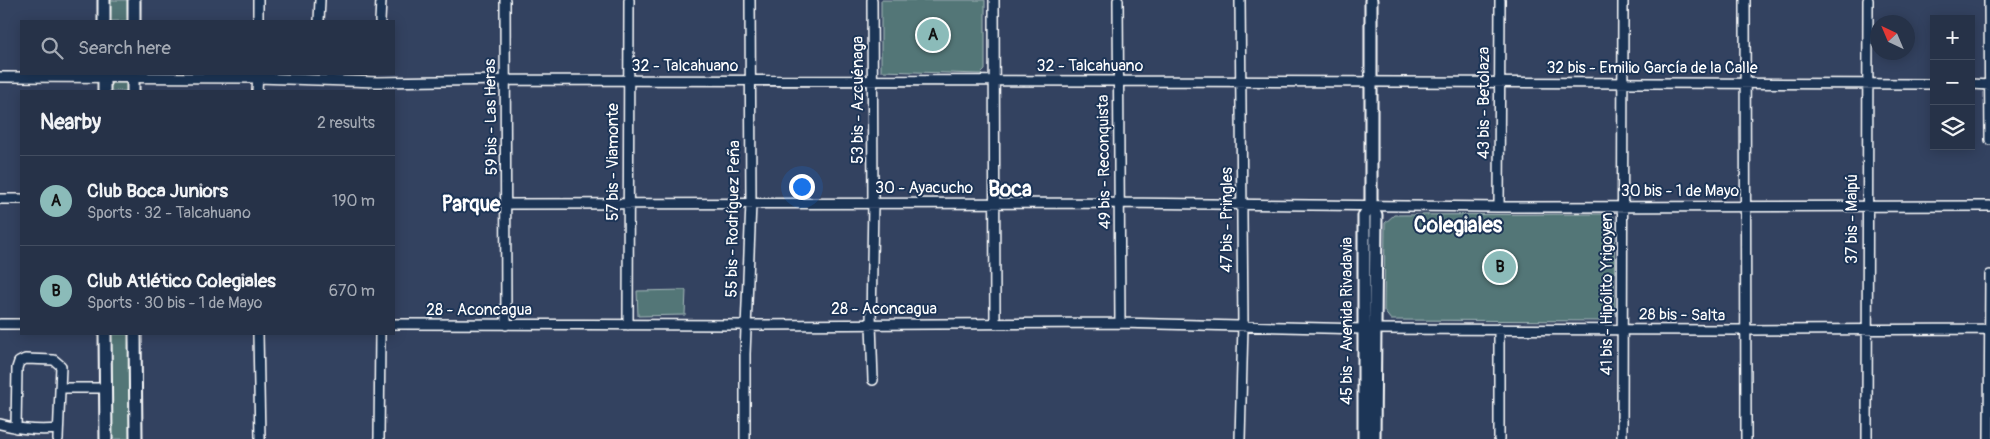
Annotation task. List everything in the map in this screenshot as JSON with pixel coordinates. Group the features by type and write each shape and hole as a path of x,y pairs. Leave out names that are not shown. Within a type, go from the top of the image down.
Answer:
{"main road":[{"path":"104,0 104,20"},
{"path":"134,0 134,20"},
{"name":"45 bis - Avenida Rivadavia","path":"1364,439 1368,329 1376,216 1371,205 1371,0"},
{"path":"104,76 104,90"},
{"path":"133,76 133,90"},
{"name":"45 bis - Avenida Rivadavia","path":"1368,329 1374,439"},
{"path":"105,335 106,439"},
{"path":"135,335 136,439"}],"street":[{"path":"258,0 258,20"},
{"path":"319,20 320,0"},
{"path":"380,20 381,0"},
{"name":"59 bis - Las Heras","path":"505,0 506,325"},
{"name":"57 bis - Viamonte","path":"628,325 629,0"},
{"name":"55 bis - Rodríguez Peña","path":"745,439 750,203 750,0"},
{"name":"53 bis - Azcuénaga","path":"872,0 873,203 871,324 873,380"},
{"path":"994,0 995,324"},
{"name":"49 bis - Reconquista","path":"1118,0 1120,323"},
{"name":"47 bis - Pringles","path":"1240,0 1243,325 1240,439"},
{"name":"43 bis - Betolaza","path":"1499,207 1498,82 1500,0"},
{"name":"41 bis - Hipólito Yrigoyen","path":"1622,439 1623,0"},
{"path":"1745,0 1747,205 1746,439"},
{"name":"37 bis - Maipú","path":"1867,439 1868,0"},
{"path":"1989,0 1990,140"},
{"path":"257,90 258,76"},
{"name":"32 - Talcahuano","path":"0,77 258,76 628,81 1371,82"},
{"name":"32 bis - Emilio García de la Calle","path":"1371,82 1930,84"},
{"path":"1975,84 1990,85"},
{"path":"0,199 20,199"},
{"name":"30 - Ayacucho","path":"507,204 1120,203 1371,205"},
{"name":"30 bis - 1 de Mayo","path":"1371,205 1499,207 1990,206"},
{"path":"1989,439 1990,275"},
{"name":"28 - Aconcagua","path":"395,324 1120,323 1368,329"},
{"path":"0,324 20,324"},
{"name":"28 bis - Salta","path":"1368,329 1990,329"},
{"path":"1499,329 1499,439"},
{"path":"258,335 260,439"},
{"path":"379,439 380,335"},
{"path":"0,424 16,428 58,434 61,366 58,362 54,360 25,359 19,362 16,428"},
{"path":"60,388 106,388"}],"green space":[{"path":"110,0 128,0 128,20 110,20"},
{"path":"881,0 985,0 985,70 981,74 881,71"},
{"path":"110,83 128,83 128,90 110,90"},
{"path":"1610,214 1614,217 1615,313 1609,321 1391,320 1384,311 1385,223 1394,215"},
{"path":"686,290 685,315 638,316 637,291"},
{"path":"110,335 130,335 131,439 111,439"}],"place":[{"name":"Club Boca Juniors","path":"933,35"},
{"name":"Club Atlético Colegiales","path":"1500,267"}],"district":[{"name":"Boca","path":"1010,189"},
{"name":"Parque","path":"471,204"},
{"name":"Colegiales","path":"1458,225"}]}
